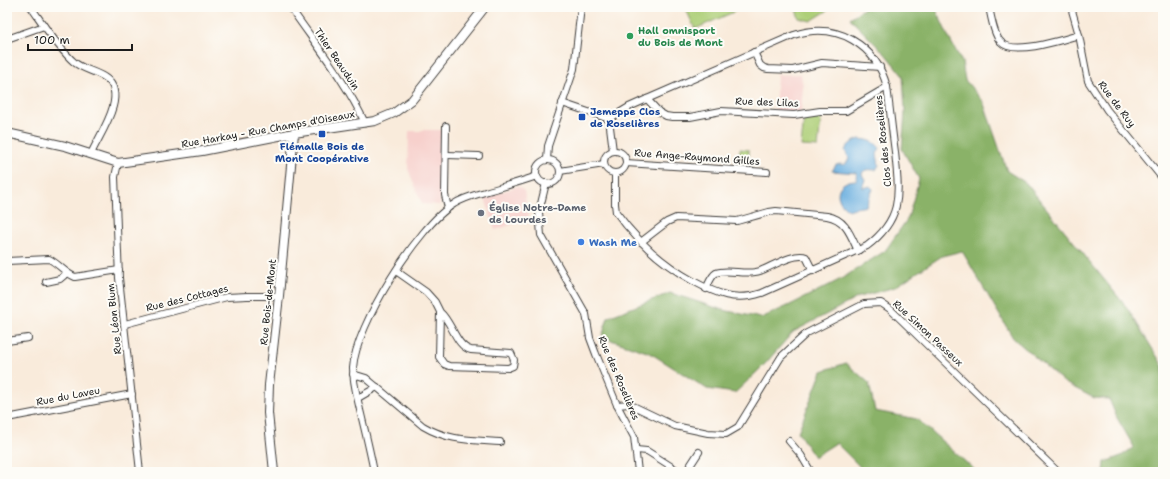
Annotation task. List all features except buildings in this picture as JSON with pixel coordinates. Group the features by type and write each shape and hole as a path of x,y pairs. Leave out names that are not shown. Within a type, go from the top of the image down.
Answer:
{"street":[{"path":"30,7 74,62 105,78 113,87 115,95 114,105 91,154"},
{"name":"Thier Beauduin","path":"290,7 309,36 330,63 365,123"},
{"name":"Rue Harkay - Rue Champs d'Oiseaux","path":"7,133 91,154 118,163 202,151 294,133 375,121 389,116 412,100 485,7"},
{"path":"547,160 548,146 574,69 582,7"},
{"path":"989,7 998,39 1008,47 1041,45 1079,35"},
{"name":"Rue de Ruy","path":"1071,7 1079,35 1088,81 1107,110 1160,169 1163,179"},
{"path":"7,39 44,26"},
{"name":"Clos des Roselières","path":"609,119 629,107 799,33 828,31 841,34 855,41 871,54 880,67 887,87 898,180 898,197 893,215 886,227 873,242 858,251 762,293 738,297 728,296 706,289 672,269 641,242 615,208 615,173"},
{"path":"754,52 759,63 766,69 793,70 822,63 880,67"},
{"name":"Rue des Lilas","path":"647,99 659,112 666,116 672,117 690,117 720,110 794,115 815,111 846,111 887,87"},
{"path":"562,103 609,119 613,152"},
{"path":"446,126 447,155 445,195 448,208"},
{"name":"Rue Bois-de-Mont","path":"274,472 268,414 269,385 294,133"},
{"path":"610,152 622,154 626,163 621,171 615,173 607,169 604,164 605,157 610,152"},
{"path":"447,155 479,156"},
{"path":"547,160 553,161 558,165 560,170 559,176 556,180 551,183 546,183 540,181 537,176 536,168 540,162 547,160"},
{"name":"Rue Léon Blum","path":"118,163 115,177 119,270 140,472"},
{"name":"Rue Ange-Raymond Gilles","path":"626,163 767,172"},
{"path":"560,170 604,164"},
{"path":"374,472 353,374 354,359 363,333 378,301 396,271 424,233 448,208 465,199 537,176"},
{"name":"Rue des Roselières","path":"546,183 539,212 541,235 584,309 590,338 596,354 617,405 634,437 638,472"},
{"path":"641,242 667,222 676,218 737,221 769,212 780,212 835,218 841,221 846,228 858,251"},
{"path":"706,289 712,277 717,273 755,273 797,256 806,257 813,271"},
{"path":"7,262 49,259 54,261 67,273 75,277 119,270"},
{"path":"396,271 426,292 435,302 464,348 471,350 511,353 514,360 513,366 508,368 449,366 444,364 440,359 439,354 440,312"},
{"path":"46,282 60,279 67,273"},
{"name":"Rue des Cottages","path":"125,324 227,297 279,296"},
{"name":"Rue Simon Passeux","path":"617,405 628,404 675,426 708,433 726,434 738,427 781,357 807,333 864,304 881,303 890,309 1058,472"},
{"path":"7,341 28,338"},
{"path":"353,374 366,378 423,426 438,434 455,439 500,442"},
{"path":"358,398 377,387"},
{"name":"Rue du Laveu","path":"7,417 132,394"},
{"path":"790,441 802,455 811,472"},
{"path":"636,450 647,451 680,472"},
{"path":"686,472 699,452"}],"shaded area":[{"path":"801,74 803,87 801,112 775,112 777,75"},
{"path":"442,130 440,205 422,204 408,169 409,131"},
{"path":"518,186 524,191 529,219 495,230 485,198"}],"green space":[{"path":"685,7 745,7 695,29"},
{"path":"795,7 833,7 811,21 799,18"},
{"path":"866,7 935,7 962,62 965,80 983,101 1007,171 1026,183 1128,309 1163,366 1163,472 1104,472 1105,462 1121,456 1134,447 1117,418 1109,399 1094,398 1065,383 1013,338 962,251 942,256 895,287 859,297 793,332 765,364 735,393 707,389 650,353 602,337 608,317 670,293 723,310 761,318 841,279 885,251 908,218 919,179 902,149 905,112 903,76 886,55 850,18"},
{"path":"804,117 821,119 818,147 801,146"},
{"path":"740,149 749,150 749,157 739,159"},
{"path":"846,363 869,383 875,411 917,419 977,472 863,472 836,443 814,457 798,432 822,371"}],"water":[{"path":"860,139 871,141 880,148 877,154 879,165 876,170 866,170 862,174 865,180 863,188 870,186 873,189 866,206 849,210 840,201 838,191 844,183 857,180 857,173 832,171 836,165 846,163 849,158 845,151 847,146"}],"place":[{"name":"Hall omnisport du Bois de Mont","path":"630,36"},
{"name":"Jemeppe Clos de Roselières","path":"582,117"},
{"name":"Flémalle Bois de Mont Coopérative","path":"322,134"},
{"name":"Église Notre-Dame de Lourdes","path":"481,213"},
{"name":"Wash Me","path":"581,242"}]}
